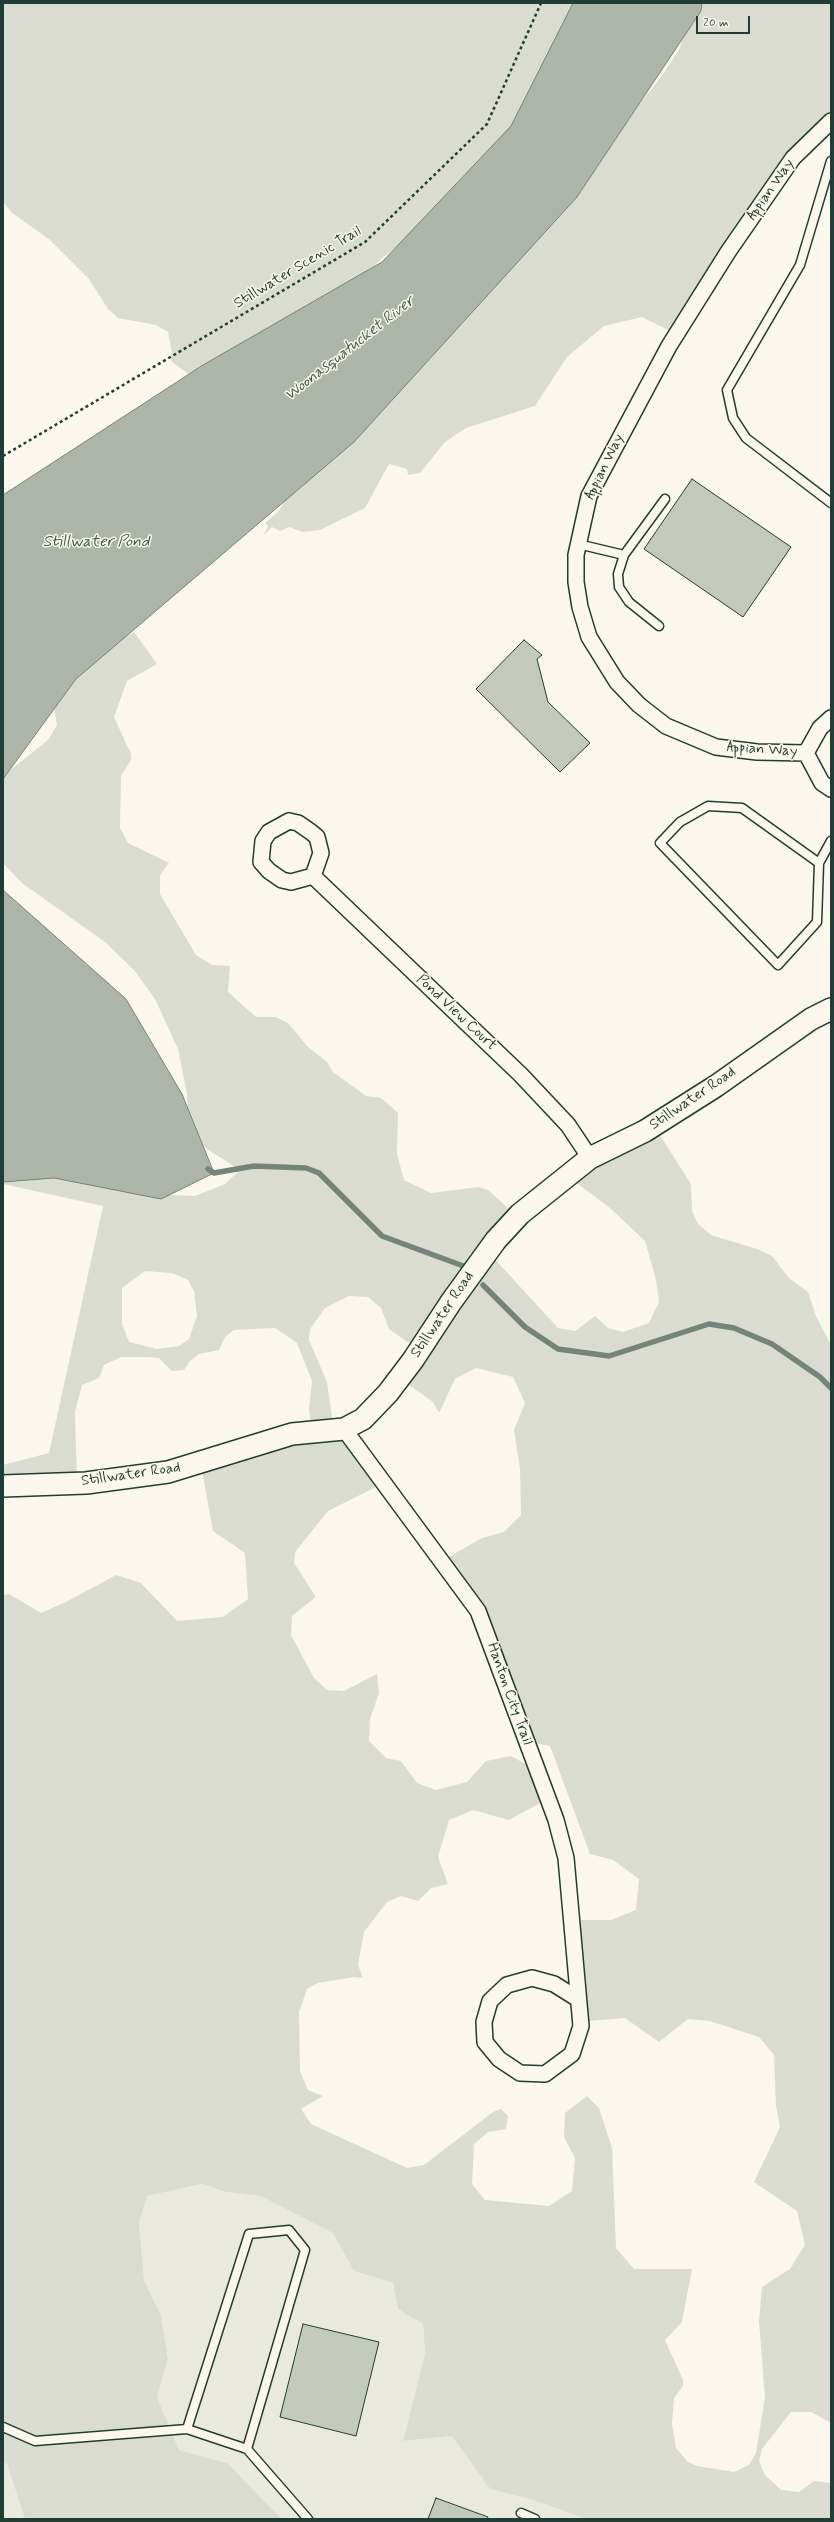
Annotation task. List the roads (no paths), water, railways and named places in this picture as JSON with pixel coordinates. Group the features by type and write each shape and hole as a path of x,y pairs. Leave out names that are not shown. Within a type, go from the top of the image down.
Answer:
{"street":[{"name":"Appian Way","path":"806,753 757,752 716,747 666,726 639,705 617,682 590,637 580,607 576,582 578,544 589,496 669,346 728,252 794,158 831,121"},
{"name":"Appian Way","path":"806,753 820,728 831,718"},
{"name":"Appian Way","path":"806,753 822,783 831,789"},
{"path":"289,821 298,823 314,834 321,853 313,876 291,882 282,880 269,871 261,862 261,850 269,832 289,821"},
{"name":"Pond View Court","path":"313,876 521,1075 568,1125 590,1158"},
{"name":"Stillwater Road","path":"3,1486 86,1483 168,1472 292,1434 344,1429 363,1420 388,1393 496,1240 520,1214 590,1158 645,1131 716,1086 810,1020 831,1009"},
{"name":"Hanton City Trail","path":"344,1429 478,1611 556,1820 566,1858 578,1999"},
{"path":"532,1978 554,1984 578,1999 581,2026 572,2054 545,2074 520,2073 499,2058 485,2042 484,2022 490,2001 507,1984 532,1978"}],"lane":[{"path":"831,161 800,265 727,390 733,418 746,438 831,503"},
{"path":"659,626 629,602 619,587 618,574 624,555 665,499"},
{"path":"578,544 624,555"},
{"path":"819,863 742,808 708,806 680,822 660,843 778,965 817,922 819,863 831,841"},
{"path":"187,2429 249,2234 288,2230 305,2250 247,2449"},
{"path":"3,2428 35,2441 187,2429 247,2449 308,2519"},
{"path":"521,2513 535,2519"}],"water":[{"name":"Stillwater Pond","path":"573,3 702,3 701,11 577,197 354,442 76,679 3,779 3,495 203,365 382,262 511,126"},
{"path":"3,890 126,999 182,1094 214,1173 161,1199 54,1178 3,1182"}],"waterway":[{"path":"208,1169 214,1173 254,1166 306,1168 319,1173 382,1236 466,1267"},
{"path":"483,1285 525,1327 558,1349 609,1356 709,1324 734,1328 772,1344 820,1377 831,1388"}],"water label":[{"name":"Woonasquatucket River","path":"350,349"}]}
